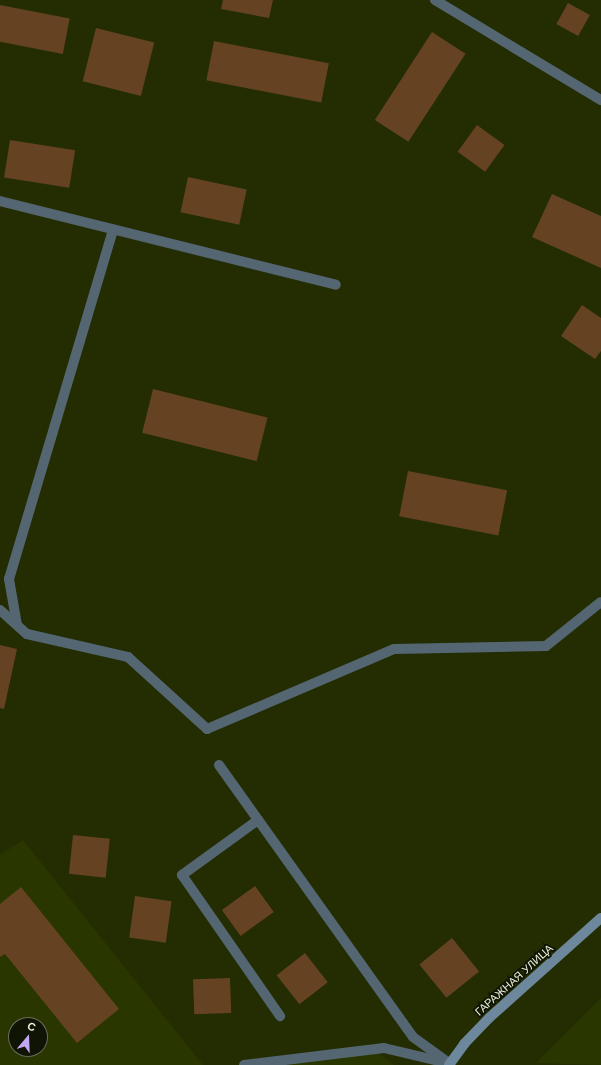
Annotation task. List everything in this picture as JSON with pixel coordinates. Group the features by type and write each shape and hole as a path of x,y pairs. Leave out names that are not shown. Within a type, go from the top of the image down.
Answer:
{"street":[{"path":"435,0 601,100"},
{"path":"0,201 336,285"},
{"path":"17,625 9,579 113,230"},
{"path":"0,610 27,634 128,657 206,729 394,649 546,646 601,602"},
{"path":"219,765 413,1037 449,1064"},
{"path":"258,820 182,875 280,1016"},
{"name":"ГАРАЖНАЯ УЛИЦА","path":"449,1064 489,1018 601,918"},
{"path":"244,1065 384,1048 449,1064"}],"shaded area":[{"path":"23,840 203,1065 0,1065 0,855"},
{"path":"601,998 601,1065 536,1063"},
{"path":"375,1051 394,1065 270,1065"}],"building":[{"path":"223,0 273,0 269,18 221,9"},
{"path":"568,3 590,15 578,36 556,24"},
{"path":"0,5 70,19 63,54 0,42"},
{"path":"96,28 154,43 141,96 83,81"},
{"path":"432,32 466,54 408,142 375,120"},
{"path":"214,41 329,63 321,103 206,80"},
{"path":"477,125 505,145 485,172 458,152"},
{"path":"10,140 75,150 69,188 4,178"},
{"path":"188,177 247,189 239,225 181,212"},
{"path":"552,194 601,216 601,268 532,237"},
{"path":"582,305 601,318 601,351 595,359 561,336"},
{"path":"153,389 267,418 257,461 142,433"},
{"path":"408,471 507,490 498,535 399,516"},
{"path":"0,645 17,649 4,709 0,708"},
{"path":"73,835 110,839 106,878 69,874"},
{"path":"255,886 274,912 241,936 222,910"},
{"path":"21,887 119,1009 77,1043 5,954 0,957 0,904"},
{"path":"135,896 172,901 166,943 129,938"},
{"path":"452,938 479,971 446,998 419,964"},
{"path":"305,953 328,982 299,1004 277,975"},
{"path":"230,978 231,1013 194,1014 193,979"}]}
